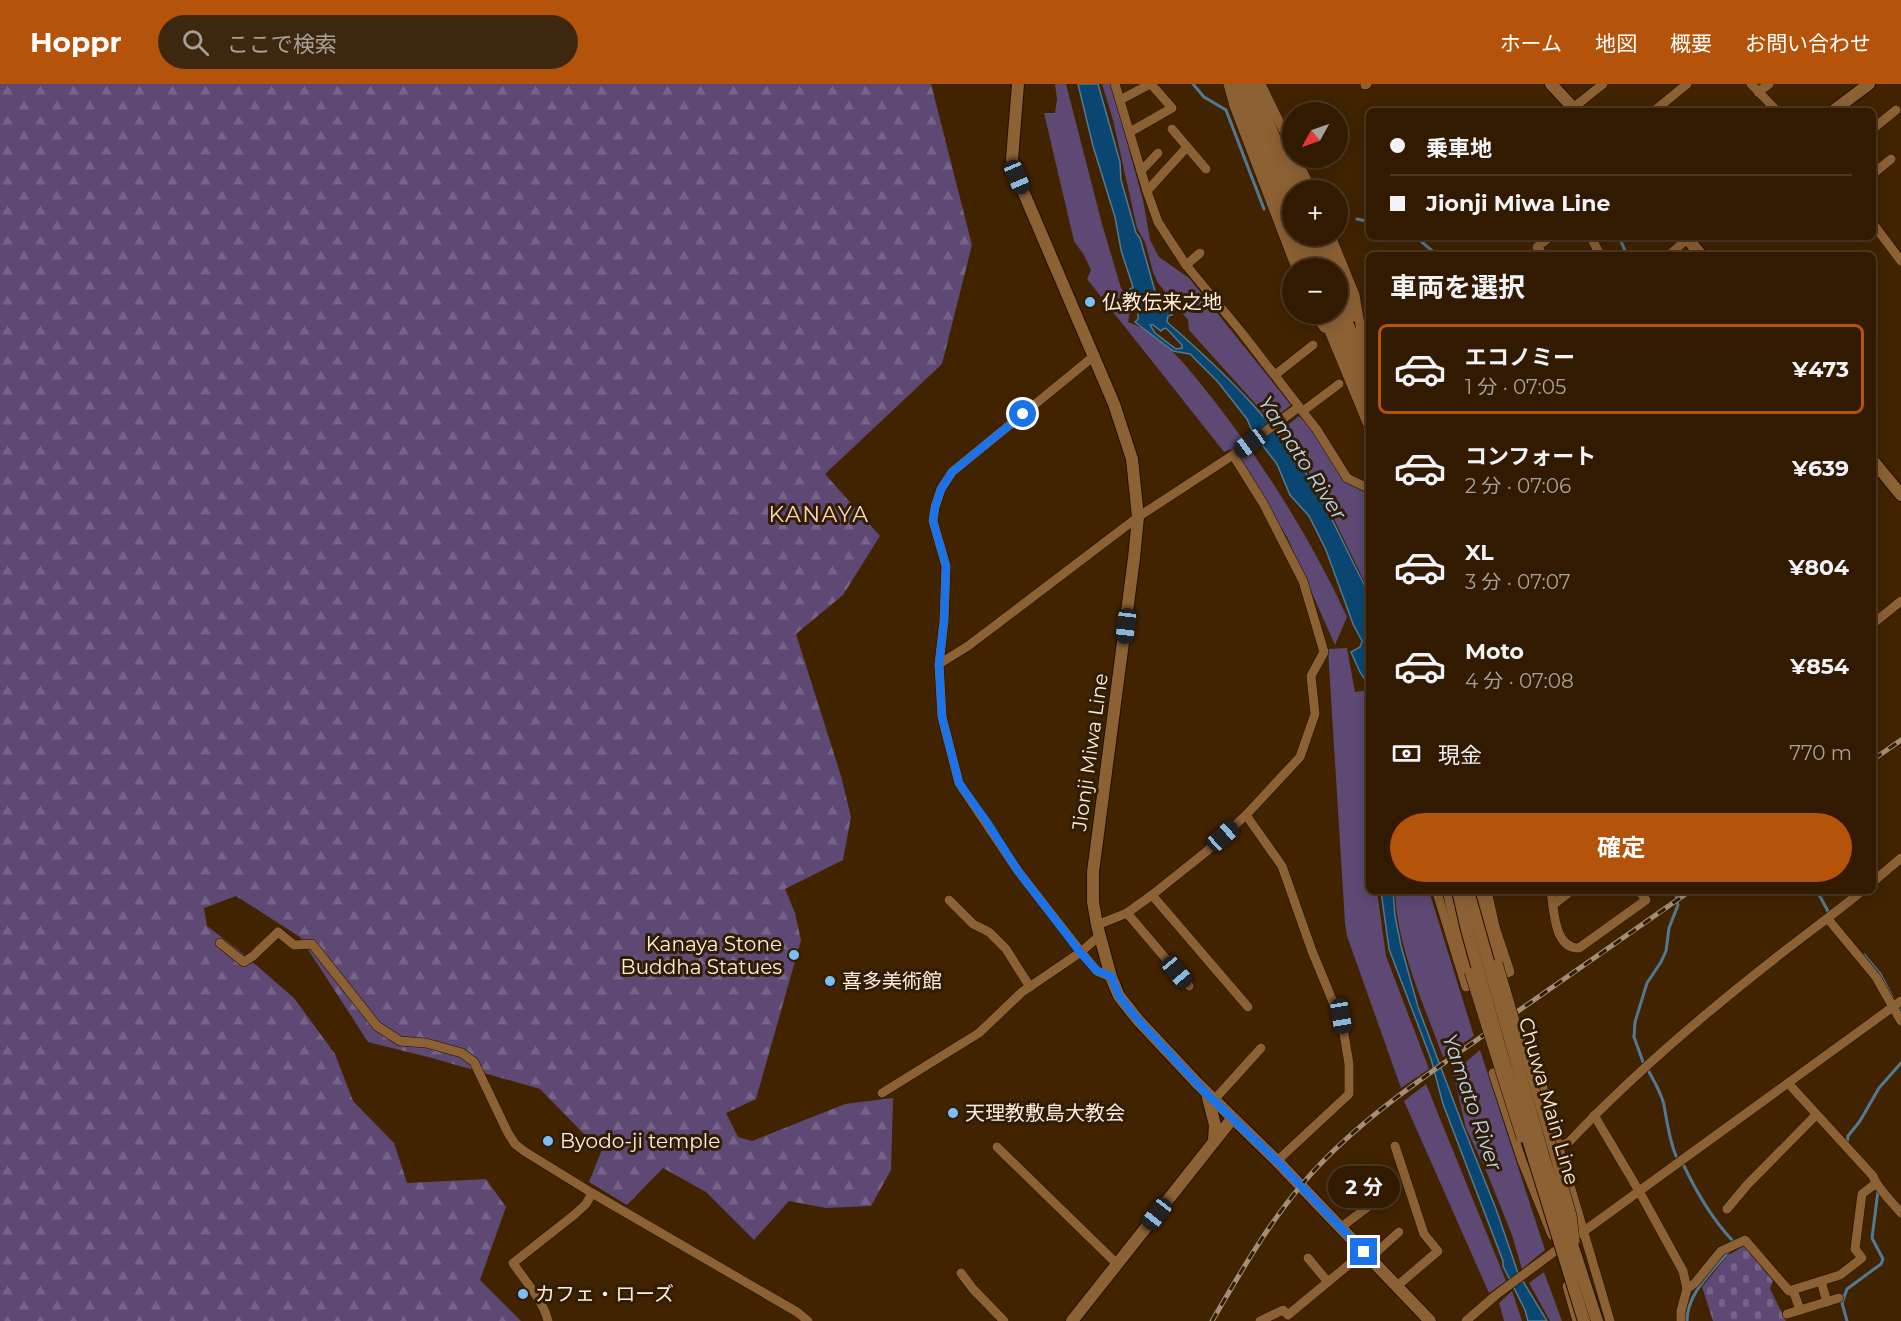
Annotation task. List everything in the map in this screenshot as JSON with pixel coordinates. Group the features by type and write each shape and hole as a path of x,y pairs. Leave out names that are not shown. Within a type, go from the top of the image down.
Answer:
{"main road":[{"name":"Jionji Miwa Line","path":"1018,84 1012,159 1114,404 1132,459 1138,517 1116,705 1093,872 1093,902 1111,976 1119,996 1138,1020 1210,1097 1277,1161 1430,1321"},
{"path":"1242,84 1282,186"},
{"path":"1253,84 1291,180"},
{"path":"1551,84 1572,108"},
{"path":"1837,108 1869,84"},
{"path":"1690,240 1699,252"},
{"path":"1336,324 1366,399"},
{"path":"1348,324 1366,370"},
{"path":"1876,467 1901,495"},
{"name":"Chuwa Main Line","path":"1459,894 1501,1052 1584,1321"},
{"name":"Chuwa Main Line","path":"1469,894 1543,1155 1597,1321"},
{"path":"1210,1097 1215,1125 1214,1140"},
{"path":"1072,1321 1232,1119"}],"street":[{"path":"1115,84 1158,222 1186,265 1317,430 1347,478 1366,487"},
{"path":"1120,100 1150,84 1172,108 1130,132"},
{"path":"1228,84 1234,106 1292,258"},
{"path":"1235,84 1245,116 1301,258"},
{"path":"1262,84 1282,127"},
{"path":"1576,108 1603,84"},
{"path":"1658,108 1687,84"},
{"path":"1751,84 1774,108"},
{"path":"1758,92 1768,84"},
{"path":"1876,126 1896,110"},
{"path":"1265,114 1300,180"},
{"path":"1172,129 1206,169"},
{"path":"1147,191 1187,147"},
{"path":"1141,171 1158,153"},
{"path":"1876,171 1891,159"},
{"path":"1876,228 1901,261"},
{"path":"1540,252 1537,248 1546,240"},
{"path":"1672,252 1686,240"},
{"path":"1335,246 1355,295 1362,337"},
{"path":"1186,265 1200,253"},
{"path":"1348,300 1366,346"},
{"path":"1321,324 1334,343"},
{"path":"1326,324 1366,420"},
{"path":"1275,375 1313,345"},
{"path":"1094,356 952,472 941,489 933,521 946,566 944,621 939,664 942,717 959,783 1018,871 1080,952 1097,971 1111,976"},
{"path":"939,664 968,646 1138,517 1339,384"},
{"path":"882,1093 979,1032 1030,987 1080,952 1099,930 1152,895 1207,851 1246,815 1299,757 1315,714 1311,676 1324,652 1303,581 1263,503 1233,455"},
{"path":"1876,621 1901,601"},
{"path":"1246,815 1282,866 1312,951 1341,1016 1349,1064 1349,1094 1277,1161"},
{"path":"1876,879 1901,858"},
{"path":"1438,894 1466,987 1510,972 1495,927 1488,894"},
{"path":"1448,894 1458,937 1529,1162 1553,1222"},
{"path":"1480,894 1572,1215 1579,1269"},
{"path":"1551,894 1557,929 1568,947 1579,948 1646,900 1641,894"},
{"path":"1553,905 1567,894"},
{"path":"1522,1161 1559,1148 1569,1142 1642,1070 1778,957 1858,894"},
{"path":"1152,895 1248,1007"},
{"path":"949,900 973,924 988,932 1006,949 1030,987"},
{"path":"1127,913 1189,986"},
{"path":"1828,920 1876,977 1901,1021"},
{"path":"220,943 244,962 278,932 294,945 312,944 377,1026 400,1041 426,1043 462,1053 474,1062 507,1133 524,1151 797,1312 808,1321"},
{"path":"1466,1321 1496,1295 1557,1250 1901,1001"},
{"path":"1210,1097 1261,1048"},
{"path":"1577,1321 1557,1250 1522,1161 1493,1073 1535,1058 1610,1321"},
{"path":"1788,1083 1873,1176 1879,1187 1901,1213"},
{"path":"1594,1115 1640,1191 1683,1271 1687,1289 1681,1311 1681,1321"},
{"path":"1727,1209 1816,1115"},
{"path":"1395,1146 1424,1234 1438,1251 1397,1286"},
{"path":"997,1148 1117,1264"},
{"path":"1687,1289 1695,1283 1721,1251 1745,1240 1789,1291 1840,1275 1862,1258 1855,1249 1862,1194 1879,1187"},
{"path":"548,1321 535,1293 513,1263 580,1210 592,1193"},
{"path":"1340,1228 1377,1200"},
{"path":"1260,1321 1283,1310 1288,1315 1328,1282 1399,1232"},
{"path":"1308,1258 1328,1282"},
{"path":"961,1273 1004,1321"},
{"path":"1821,1281 1827,1302"},
{"path":"1792,1290 1800,1310"},
{"path":"1787,1314 1839,1298"}],"green space":[{"path":"0,84 931,84 972,245 942,364 825,474 880,536 843,595 796,634 841,776 851,817 843,860 785,889 795,913 801,940 756,1099 726,1113 738,1137 752,1141 845,1104 893,1098 891,1170 871,1206 826,1208 789,1201 754,1240 706,1192 663,1168 627,1205 589,1182 603,1147 586,1136 540,1089 368,1042 300,937 236,896 204,908 207,926 294,998 335,1054 353,1101 394,1143 407,1183 486,1179 506,1207 480,1280 521,1321 0,1321"},
{"path":"1055,84 1066,84 1102,224 1121,288 1129,300 1128,322 1153,335 1175,354 1204,387 1269,477 1318,559 1347,617 1335,645 1287,537 1231,449 1224,452 1087,279 1091,270 1074,241 1044,113 1055,113 1057,99"},
{"path":"1102,84 1111,84 1143,200 1150,240 1159,257 1189,278 1291,405 1271,421 1189,330 1188,320 1158,283 1145,242 1137,228 1113,120"},
{"path":"1299,416 1310,428 1345,481 1366,493 1366,585 1319,488 1280,431"},
{"path":"1347,648 1355,692 1366,690 1366,894 1377,894 1386,956 1429,1069 1401,1088 1347,936 1328,649"},
{"path":"1395,894 1430,894 1474,1036 1443,1057 1406,955"},
{"path":"1480,1050 1545,1250 1522,1269 1512,1235 1466,1128 1453,1073"},
{"path":"1426,1084 1506,1281 1489,1293 1404,1101"},
{"path":"1744,1246 1773,1281 1770,1289 1786,1321 1713,1321 1702,1287 1728,1255"},
{"path":"1544,1272 1562,1321 1550,1321 1529,1283"},
{"path":"1512,1291 1522,1321 1504,1321 1499,1303"}],"water":[{"name":"Yamato River","path":"1078,84 1098,84 1120,162 1121,180 1158,302 1172,315 1168,316 1167,322 1230,380 1286,445 1318,493 1364,584 1366,589 1366,681 1351,652 1360,647 1362,641 1353,624 1326,550 1309,516 1290,495 1277,464 1253,433 1247,419 1218,382 1190,354 1173,351 1135,322 1138,319 1138,310 1128,291 1133,287 1121,250 1115,217 1093,146","holes":["1150,325 1161,331 1166,328 1182,345 1182,348 1176,349 1155,333"]},
{"name":"Yamato River","path":"1381,894 1393,894 1401,946 1418,1007 1496,1209 1518,1273 1547,1321 1528,1321 1525,1310 1503,1266 1443,1104 1431,1059 1389,949"}],"waterway":[{"path":"1193,84 1204,97 1226,110 1264,209"},
{"path":"1357,219 1366,221"},
{"path":"1420,240 1434,252"},
{"path":"1620,240 1626,252"},
{"path":"1643,1062 1634,1037 1635,1022 1647,983 1666,951 1669,928 1678,905 1676,894"},
{"path":"1819,894 1829,913"},
{"path":"1864,955 1880,974 1892,997"},
{"path":"1897,1005 1901,1011"},
{"path":"1847,1142 1848,1136 1860,1121 1879,1088 1901,1063"},
{"path":"1648,1070 1663,1100 1676,1156"},
{"path":"1684,1166 1706,1205 1732,1240"},
{"path":"1847,1321 1842,1303 1847,1289 1881,1264 1883,1259 1872,1238 1878,1191"},
{"path":"1687,1321 1691,1301 1696,1292 1728,1252"}],"railway":[{"path":"1876,758 1901,740"},
{"path":"1212,1321 1253,1253 1299,1188 1362,1125 1408,1088 1686,894"}],"place":[{"name":"仏教伝来之地","path":"1090,302"},
{"name":"Kanaya Stone Buddha Statues","path":"794,955"},
{"name":"喜多美術館","path":"830,981"},
{"name":"天理教敷島大教会","path":"953,1113"},
{"name":"Byodo-ji temple","path":"548,1141"},
{"name":"カフェ・ローズ","path":"523,1294"}],"district":[{"name":"KANAYA","path":"819,514"}],"route":[{"path":"1023,414 952,472 941,489 935,507 933,521 946,566 944,621 939,664 942,717 959,783 1018,871 1080,952 1097,971 1111,976 1119,996 1138,1020 1207,1094 1277,1161 1364,1252"}]}
